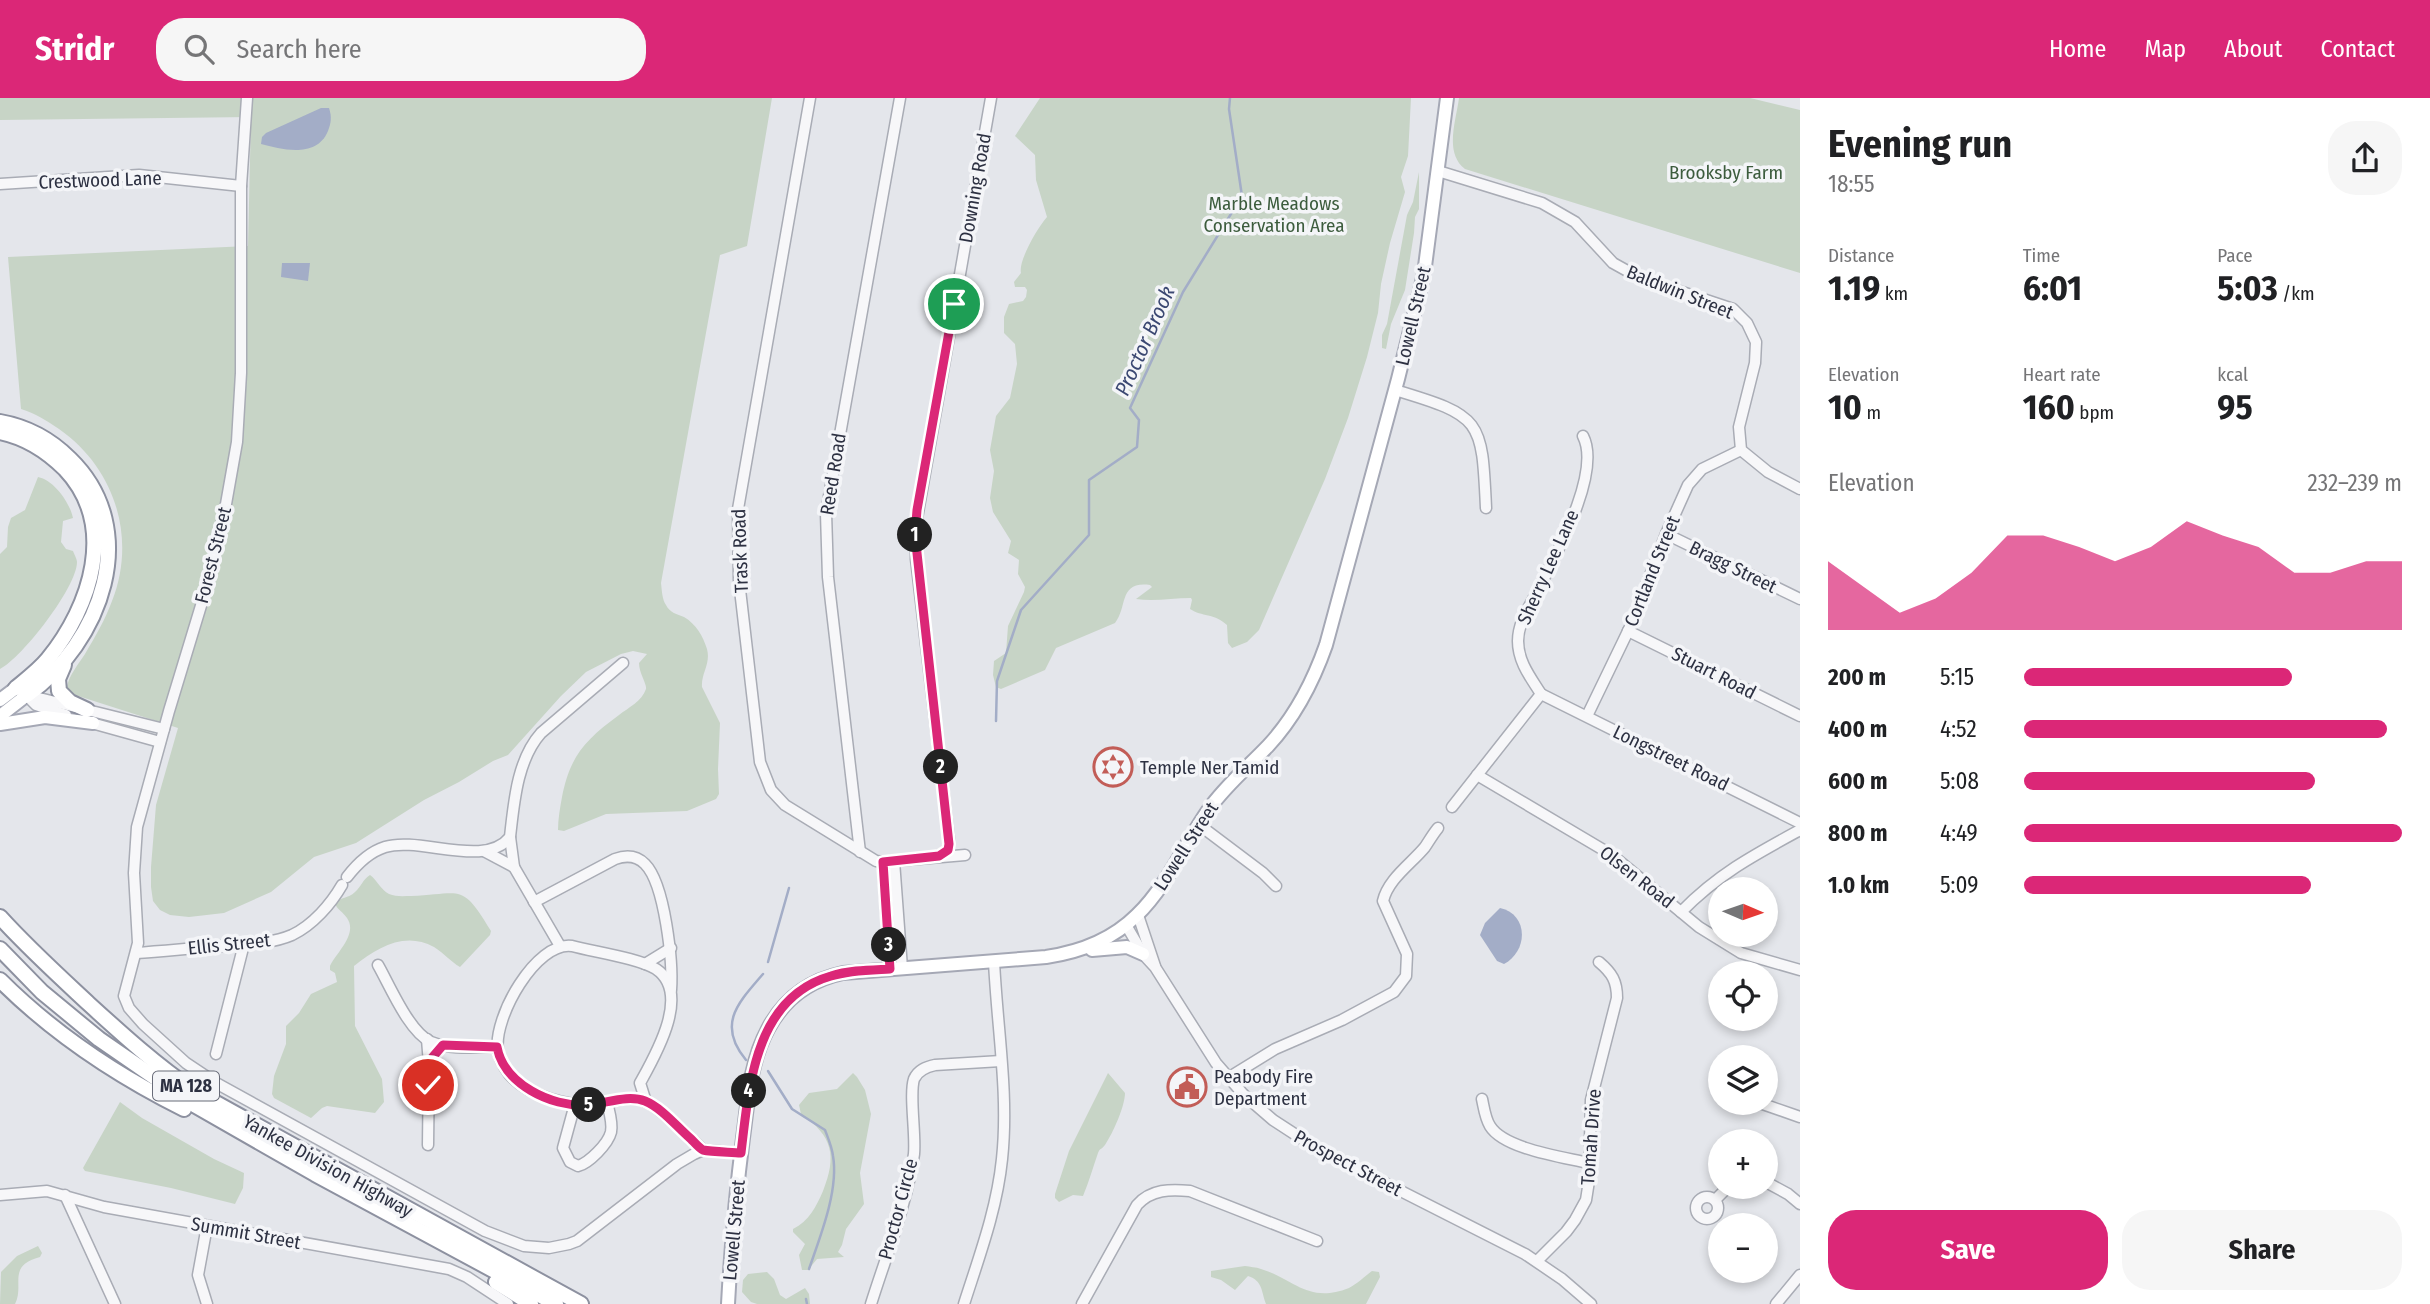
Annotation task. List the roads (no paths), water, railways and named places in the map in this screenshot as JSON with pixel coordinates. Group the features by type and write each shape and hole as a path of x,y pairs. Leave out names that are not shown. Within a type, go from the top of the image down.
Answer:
{"highway":[{"path":"0,422 41,436 67,456 85,476 103,514 108,559 102,594 87,627 60,673 58,685 59,691 90,717"},
{"path":"0,432 45,451 69,473 87,504 95,537 92,573 80,607 47,660 22,692"},
{"path":"22,692 56,671 71,653"},
{"name":"Yankee Division Highway","path":"0,918 126,1038 194,1091 581,1304"},
{"name":"Yankee Division Highway","path":"0,949 42,992 131,1063 196,1107 556,1304"},
{"path":"0,981 75,1046 206,1120 284,1157"},
{"path":"0,994 51,1027"},
{"path":"394,1217 531,1304"}],"main road":[{"name":"Lowell Street","path":"728,1304 741,1153 750,1086 756,1056 782,1007 805,987 843,973 1046,957 1078,951 1098,943 1138,915 1219,795 1268,747 1288,722 1313,678 1332,626 1395,390 1424,274 1447,98"},
{"path":"0,700 22,692"},
{"path":"0,716 22,692"},
{"path":"0,724 46,717 90,717"},
{"path":"1078,951 1119,946 1143,954"}],"street":[{"name":"Forest Street","path":"125,1002 125,989 136,953 139,926 134,873 140,814 213,566 235,453 240,414 241,186 247,98"},
{"name":"Trask Road","path":"810,98 741,481 737,524 738,567 759,752 766,781 785,805 860,852 888,862 965,855"},
{"name":"Reed Road","path":"860,852 828,577 825,522 900,98"},
{"name":"Downing Road","path":"939,856 948,850 949,839 916,559 916,524 991,98"},
{"name":"Baldwin Street","path":"1438,171 1542,203 1575,222 1613,263 1640,278 1733,309 1747,323 1756,342 1755,363 1740,427 1741,450"},
{"name":"Crestwood Lane","path":"0,184 139,175 241,186"},
{"path":"1395,390 1451,408 1474,428 1483,453 1486,508"},
{"name":"Sherry Lee Lane","path":"1541,694 1520,658 1519,631 1555,556 1585,481 1589,453 1583,436"},
{"path":"1741,450 1768,472 1800,489"},
{"name":"Cortland Street","path":"1587,716 1628,631 1688,485 1702,469 1741,450"},
{"name":"Bragg Street","path":"1666,534 1800,599"},
{"name":"Stuart Road","path":"1628,631 1800,716"},
{"path":"560,946 514,867 510,836 522,769 531,745 541,733 623,663"},
{"path":"22,692 160,742"},
{"path":"1452,807 1541,694"},
{"name":"Longstreet Road","path":"1541,694 1800,823"},
{"path":"90,717 164,729"},
{"name":"Olsen Road","path":"1477,775 1612,855 1699,926 1741,953 1800,970"},
{"path":"1198,824 1264,873 1276,886"},
{"path":"1228,1078 1275,1049 1342,1020 1394,992 1406,976 1407,954 1383,901 1385,893 1438,828"},
{"path":"1681,912 1704,889 1734,866 1800,830"},
{"path":"484,851 502,845 510,836"},
{"name":"Ellis Street","path":"136,953 270,941 300,930 323,911 365,858 390,846 484,851"},
{"path":"484,851 514,867"},
{"path":"534,902 607,862 629,856 643,862 652,874 671,948 667,1031 640,1083 624,1099"},
{"path":"888,862 896,968"},
{"name":"Prospect Street","path":"1138,915 1155,967"},
{"name":"Prospect Street","path":"1126,925 1202,1043 1228,1078 1258,1108 1300,1139 1537,1261 1591,1304"},
{"path":"216,1054 244,944"},
{"path":"646,1101 624,1099 575,1104 523,1086 505,1067 497,1047 500,1025 510,1000 537,963 560,946 572,946 645,964 663,976 669,987 670,998"},
{"path":"645,964 671,948"},
{"path":"964,1304 991,1216 1000,1176 1004,1127 993,961"},
{"name":"Tomah Drive","path":"1537,1261 1566,1232 1582,1209 1588,1191 1591,1100 1617,998 1613,975 1599,962"},
{"path":"378,965 413,1026 427,1039 443,1045 497,1047"},
{"name":"Yankee Division Highway","path":"125,1002 132,1013 167,1047 216,1083 485,1231 511,1242 537,1248 560,1247 576,1241 677,1164 703,1150"},
{"path":"427,1039 428,1145"},
{"path":"429,1064 443,1045"},
{"name":"Proctor Circle","path":"871,1304 911,1170 915,1138 913,1088 916,1075 935,1065 1001,1061"},
{"path":"640,1083 646,1101 703,1150 741,1153"},
{"path":"1482,1099 1485,1117 1502,1138 1518,1145 1588,1163"},
{"path":"575,1104 563,1148 569,1162 578,1166 587,1162 609,1138 611,1127 607,1102"},
{"path":"1778,1109 1800,1117"},
{"path":"1778,1189 1800,1204"},
{"name":"Summit Street","path":"0,1195 39,1191 65,1195 104,1207 449,1269 508,1304"},
{"path":"1082,1304 1137,1205 1142,1199 1159,1192 1190,1191 1317,1241"},
{"path":"65,1195 114,1304"},
{"path":"207,1226 198,1275 207,1304"},
{"path":"1776,1304 1800,1275"},
{"path":"488,1291 489,1304"}],"water":[{"path":"321,108 329,108 330,123 323,140 316,145 308,149 289,150 261,144 266,133"},
{"path":"282,263 310,263 308,281 281,277"},
{"path":"1500,908 1516,917 1522,933 1518,950 1504,964 1497,961 1480,935 1485,923"}],"waterway":[{"name":"Proctor Brook","path":"996,721 997,681 1021,610 1089,535 1089,480 1137,447 1139,420 1130,408 1183,292 1242,196 1229,109 1230,98"},
{"name":"Proctor Brook","path":"768,962 789,888"},
{"name":"Proctor Brook","path":"746,1060 737,1047 732,1024 739,1004 763,974"},
{"name":"Proctor Brook","path":"768,1071 792,1109 825,1130 830,1143 834,1169 831,1198 809,1269"},
{"name":"Proctor Brook","path":"806,1299 807,1304"}],"place":[{"name":"Temple Ner Tamid","path":"1113,767"},
{"name":"Peabody Fire Department","path":"1187,1087"}],"park label":[{"name":"Brooksby Farm","path":"1726,172"},
{"name":"Marble Meadows Conservation Area","path":"1274,214"}]}
